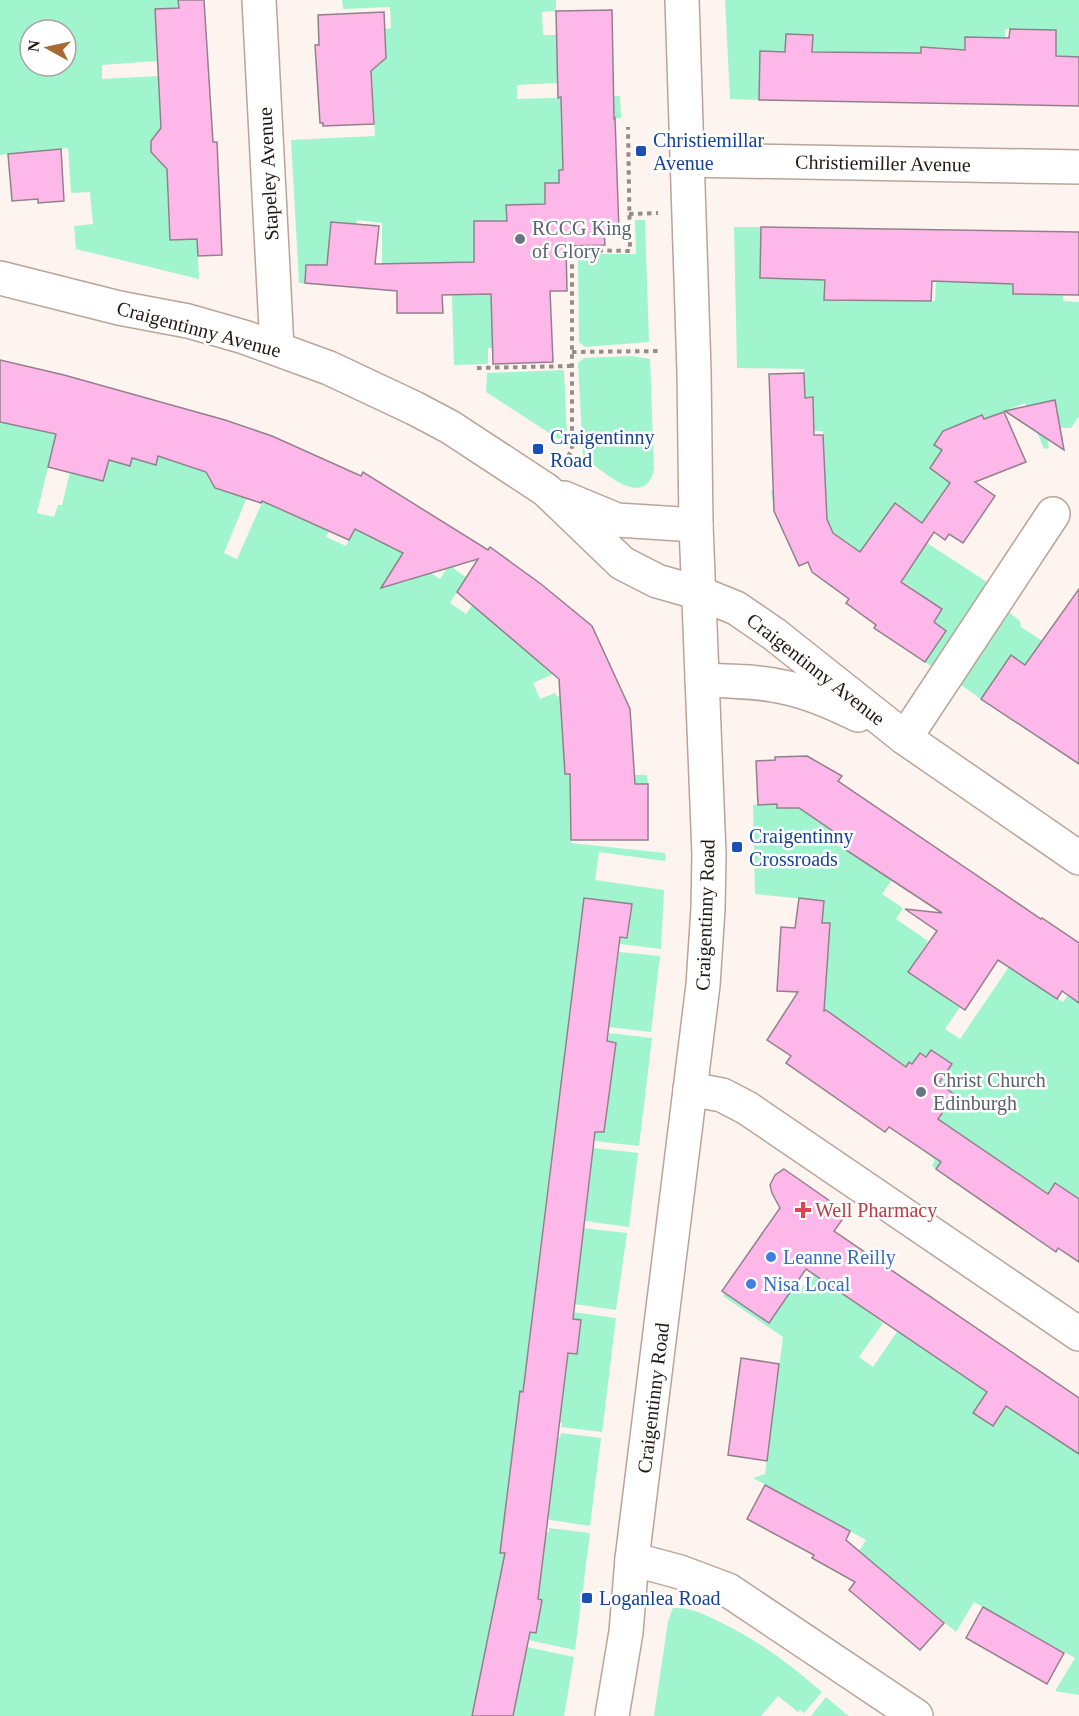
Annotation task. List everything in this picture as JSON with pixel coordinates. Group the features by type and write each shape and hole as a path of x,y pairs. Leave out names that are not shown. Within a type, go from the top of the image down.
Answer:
{"street":[{"name":"Stapeley Avenue","path":"259,0 277,348"},
{"name":"Craigentinny Road","path":"612,1716 626,1632 632,1558 703,985 709,890 696,525 682,0"},
{"name":"Christiemiller Avenue","path":"687,160 1079,167"},
{"name":"Craigentinny Avenue","path":"0,278 119,308 188,321 277,348 339,372 414,408 450,428 546,490 617,520 696,525"},
{"name":"Craigentinny Avenue","path":"546,490 622,563 657,581 699,593 736,608 774,634 905,738 1079,858"},
{"name":"Craigentinny Avenue","path":"905,738 1053,514"},
{"name":"Craigentinny Avenue","path":"702,680 736,681 783,687 830,701 905,738"},
{"path":"690,1089 722,1095 747,1108 1079,1334"},
{"path":"632,1558 680,1572 728,1590 916,1716"}],"path":[{"path":"546,490 572,450 572,250 630,250 628,127"},
{"path":"572,352 693,351"},
{"path":"477,368 572,366"}],"green space":[{"path":"0,0 178,0 179,8 155,10 157,61 102,65 102,79 158,76 161,125 188,123 173,133 156,134 151,141 151,152 157,159 174,158 176,187 167,188 170,240 197,239 199,279 76,249 74,226 93,224 90,192 71,193 68,148 0,155"},
{"path":"342,0 556,0 556,11 542,12 543,35 557,35 557,83 517,85 517,99 620,96 621,118 606,119 562,132 563,170 559,183 545,183 546,216 506,206 507,221 474,222 474,294 491,294 493,348 488,348 488,364 454,365 451,263 382,264 382,223 357,220 356,228 325,285 299,283 291,140 375,136 372,73 348,74 347,60 386,57 385,29 391,28 390,7 343,9"},
{"path":"725,0 1079,0 1079,57 1071,57 1069,106 1054,106 1056,30 1010,29 1005,29 1004,80 965,37 964,55 921,47 921,54 812,52 813,35 786,34 785,52 760,51 759,100 730,99"},
{"path":"635,220 645,220 649,342 585,347 579,342 578,259 584,254 636,254"},
{"path":"734,227 761,227 760,278 810,279 824,269 824,299 888,280 889,301 935,301 937,255 1063,283 1063,301 1079,302 1079,416 1071,428 1060,428 1055,401 1041,403 1049,448 1044,449 1025,403 984,419 982,415 942,433 934,445 942,450 930,468 950,483 923,523 894,503 886,515 910,532 831,585 811,569 830,556 815,497 775,515 771,491 825,490 823,431 814,431 813,398 805,398 804,369 737,368"},
{"path":"632,356 650,359 654,470 649,482 641,487 631,487 621,483 583,456 578,363 584,358"},
{"path":"0,365 21,426 38,430 54,422 64,375 70,376 37,513 54,517 58,505 62,505 70,472 103,480 125,392 134,394 126,421 130,466 135,447 156,464 159,454 202,413 215,417 197,469 203,471 205,466 215,469 211,482 215,488 224,491 231,488 272,436 224,553 237,559 265,496 279,495 274,507 294,516 300,504 312,509 332,462 336,464 327,485 334,519 326,537 346,546 355,529 376,540 399,496 413,534 392,571 392,578 400,583 407,581 417,564 440,579 467,537 473,540 454,569 466,577 450,603 466,614 473,604 536,659 580,616 595,631 574,643 558,672 533,683 540,699 555,693 557,697 567,692 621,690 625,699 603,707 565,774 634,769 635,775 647,775 648,784 601,784 600,812 570,811 571,843 665,853 665,861 599,852 595,880 664,890 661,949 620,944 620,937 628,938 631,904 584,898 564,1070 612,1076 616,1043 608,1041 609,1033 652,1038 639,1146 594,1141 595,1132 604,1132 608,1100 559,1094 528,1347 581,1320 572,1319 573,1312 616,1318 602,1432 561,1427 562,1423 529,1392 520,1391 500,1553 543,1558 546,1532 549,1532 549,1528 590,1533 575,1650 528,1640 530,1632 536,1633 542,1600 497,1591 472,1716 0,1716"},
{"path":"564,370 567,435 563,442 486,392 487,373"},
{"path":"927,543 990,584 934,668 925,662 945,631 934,623 942,609 901,580"},
{"path":"1009,612 1020,621 1021,627 1067,657 981,699 961,685"},
{"path":"777,804 777,808 817,807 849,829 838,845 855,857 902,865 882,894 903,908 896,919 928,941 908,972 973,988 945,1029 960,1039 1023,946 1020,974 1063,1002 1067,996 1079,1003 1079,1234 1076,1197 1055,1183 1048,1194 960,1134 936,1169 932,1166 935,1160 919,1147 955,1095 939,1083 952,1065 944,1059 939,1066 919,1053 898,1087 867,1039 831,1014 822,1026 830,924 800,921 822,917 824,901 755,894 753,805"},
{"path":"619,952 660,956 651,1032 609,1027"},
{"path":"593,1148 638,1153 629,1227 585,1221"},
{"path":"583,1228 627,1233 616,1310 574,1304"},
{"path":"839,1234 849,1241 822,1280 842,1295 846,1290 883,1323 859,1357 873,1367 924,1292 933,1297 906,1336 970,1381 997,1343 1012,1353 973,1413 993,1426 1009,1403 1031,1423 1053,1437 1079,1398 1079,1695 1055,1691 1075,1658 974,1602 956,1632 859,1551 866,1540 753,1478 765,1474 783,1337 723,1296 725,1293 769,1323 794,1286 800,1291"},
{"path":"561,1433 601,1438 590,1526 550,1520 548,1517 557,1437 560,1437"},
{"path":"673,1608 698,1612 750,1638 822,1692 804,1713 800,1710 798,1712 778,1696 761,1716 654,1716 668,1621"},
{"path":"527,1647 574,1657 564,1716 513,1716"},
{"path":"826,1697 846,1714 849,1716 811,1716"}],"building":[{"path":"178,0 204,0 213,142 217,142 222,255 198,256 197,239 170,240 167,169 151,152 151,141 161,128 155,9 179,8"},
{"path":"612,10 619,231 604,232 605,245 566,246 567,291 550,291 553,362 493,364 491,294 442,295 443,313 397,313 397,291 305,283 306,265 327,265 331,222 379,226 375,264 474,262 474,221 507,221 506,205 545,204 545,183 559,183 559,170 563,170 561,97 558,98 556,11"},
{"path":"384,12 386,58 371,71 374,124 323,126 323,123 320,123 315,45 319,45 318,15"},
{"path":"1010,29 1056,30 1056,56 1079,57 1079,106 759,100 760,51 785,52 786,34 813,35 812,52 921,53 921,47 965,50 965,37 1009,38"},
{"path":"61,149 64,201 38,203 38,199 12,201 8,154"},
{"path":"761,227 1079,232 1079,295 1013,294 1013,284 932,281 931,301 824,300 825,280 760,278"},
{"path":"0,360 64,375 225,420 272,436 361,476 363,472 488,550 490,547 541,584 592,626 630,709 635,784 648,784 648,840 571,840 570,774 565,774 559,679 457,592 478,559 381,588 403,553 355,529 349,540 262,501 261,503 215,488 206,472 158,456 156,465 132,458 130,466 109,460 103,481 48,467 56,434 0,422"},
{"path":"804,373 805,398 813,397 814,435 823,435 827,519 833,533 860,552 895,503 922,523 950,483 930,468 942,450 934,445 943,431 982,415 984,419 1004,412 1026,462 975,482 995,496 963,543 949,534 945,540 934,532 901,582 942,609 934,622 946,631 925,662 874,628 876,625 846,603 849,599 812,572 808,562 799,566 774,511 769,374"},
{"path":"1055,400 1064,450 1005,411"},
{"path":"1079,589 1079,764 981,699 1011,655 1025,665"},
{"path":"807,756 842,776 838,781 1079,943 1079,1003 1062,991 1057,999 998,960 965,1010 908,972 937,931 905,909 942,913 843,848 843,838 799,808 777,808 777,804 758,805 756,761 775,760 775,757"},
{"path":"584,898 632,904 627,938 620,937 607,1041 616,1043 604,1132 595,1132 573,1319 581,1320 577,1354 568,1353 538,1599 542,1600 536,1633 530,1632 513,1716 472,1716 505,1553 500,1553 520,1391 523,1392"},
{"path":"799,898 824,901 822,923 830,923 824,1011 826,1010 906,1067 909,1062 912,1064 920,1053 926,1057 931,1050 952,1064 939,1083 955,1095 938,1119 1048,1194 1055,1183 1079,1199 1079,1262 1058,1248 1056,1252 936,1169 941,1162 889,1127 885,1132 786,1063 791,1056 767,1040 798,992 777,991 781,927 795,928"},
{"path":"784,1169 847,1213 834,1231 1079,1398 1079,1454 1006,1406 993,1426 973,1413 987,1392 806,1269 769,1323 722,1291 780,1208 770,1185 775,1175"},
{"path":"741,1358 779,1364 767,1461 728,1455"},
{"path":"765,1485 850,1531 846,1540 944,1623 920,1650 849,1590 855,1582 812,1558 814,1555 747,1519"},
{"path":"983,1607 1064,1653 1047,1684 966,1638"}],"place":[{"name":"Christiemillar Avenue","path":"641,151"},
{"name":"RCCG King of Glory","path":"520,239"},
{"name":"Craigentinny Road","path":"538,449"},
{"name":"Craigentinny Crossroads","path":"737,847"},
{"name":"Christ Church Edinburgh","path":"921,1092"},
{"name":"Well Pharmacy","path":"803,1210"},
{"name":"Leanne Reilly","path":"771,1257"},
{"name":"Nisa Local","path":"751,1284"},
{"name":"Loganlea Road","path":"587,1598"}]}
